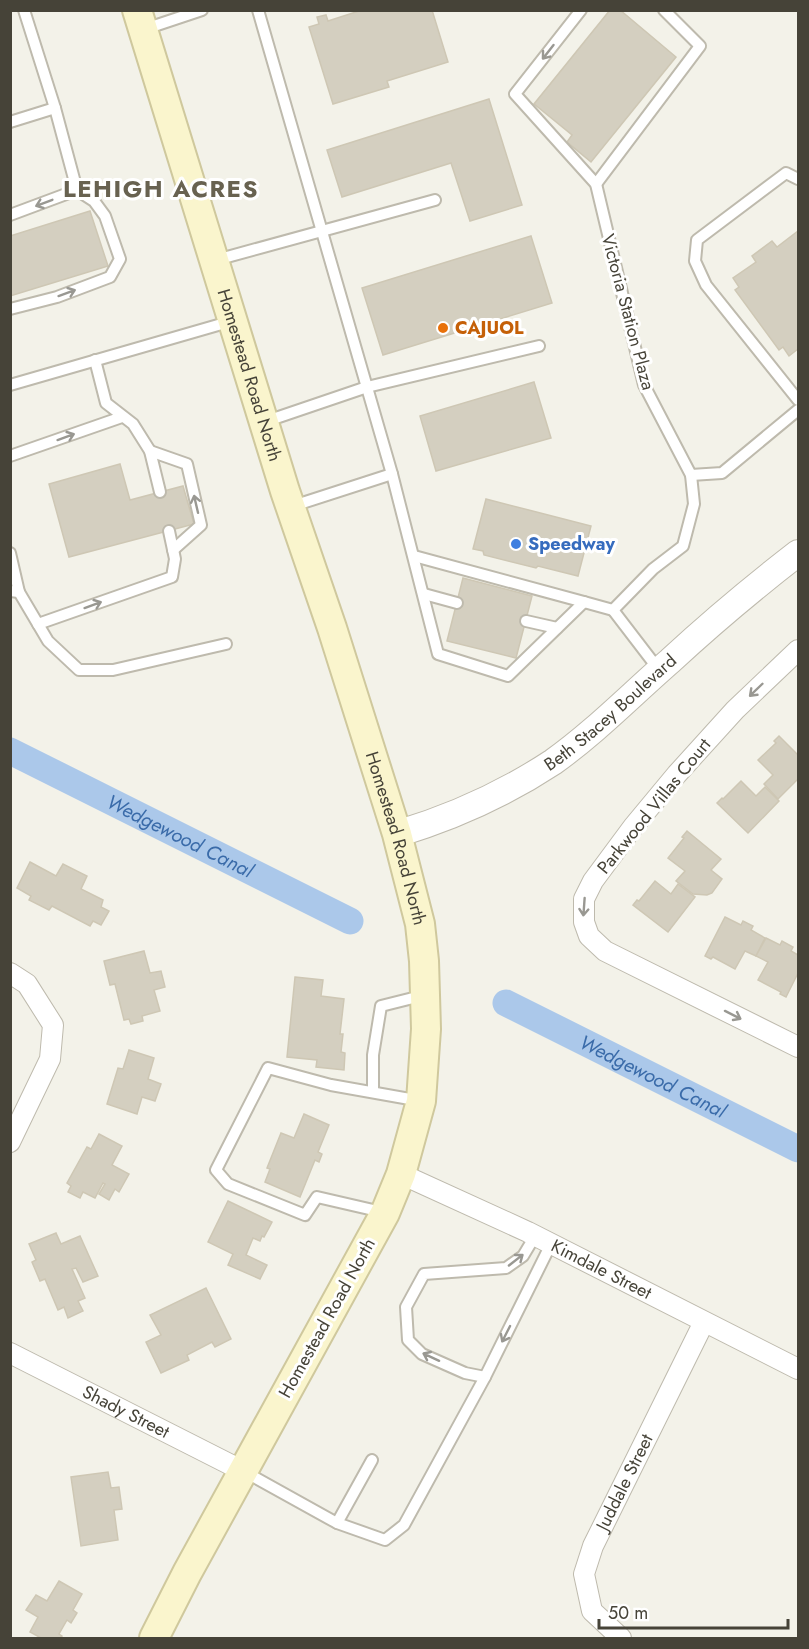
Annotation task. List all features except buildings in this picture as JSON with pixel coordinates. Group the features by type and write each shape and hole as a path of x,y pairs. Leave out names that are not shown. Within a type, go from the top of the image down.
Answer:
{"main road":[{"name":"Homestead Road North","path":"140,20 263,422 332,628 397,834 420,924 424,961 426,1029 421,1101 401,1174 385,1213 187,1573 154,1638"}],"street":[{"name":"Beth Stacey Boulevard","path":"397,834 443,820 551,763 585,737 749,591 798,553"},
{"name":"Parkwood Villas Court","path":"798,650 735,710 633,827 587,890 583,914 589,936 605,951 798,1047"},
{"path":"10,973 27,984 53,1025 50,1059 10,1142"},
{"name":"Kimdale Street","path":"401,1174 543,1240 798,1370"},
{"name":"Juddale Street","path":"621,1638 592,1611 584,1574 593,1546 704,1322"},
{"name":"Shady Street","path":"10,1353 243,1471"}],"lane":[{"path":"10,309 57,297 110,278 120,259 105,216 94,201 76,190 55,108 24,10"},
{"path":"140,20 202,10"},
{"path":"258,10 392,474 438,654 508,676 584,602"},
{"name":"Victoria Station Plaza","path":"581,10 515,94 596,184 644,385 691,475 694,504 683,546 653,569 614,610"},
{"path":"596,184 700,46 664,10"},
{"path":"10,122 55,108"},
{"path":"798,179 786,173 697,240 695,261 706,285 798,400"},
{"path":"10,215 76,190"},
{"path":"213,261 435,200"},
{"path":"10,385 232,321"},
{"path":"263,422 367,387 539,346"},
{"path":"96,360 106,403 133,424 150,451 160,492"},
{"path":"691,475 722,473 798,410"},
{"path":"10,456 122,417"},
{"path":"150,451 187,464 201,525 173,550"},
{"path":"291,506 392,474"},
{"path":"38,624 172,577 176,559 169,531"},
{"path":"10,553 15,592 48,641 79,670 113,670 226,644"},
{"path":"414,556 614,610 659,670"},
{"path":"424,594 457,603"},
{"path":"526,621 557,628"},
{"path":"373,1092 373,1055 381,1006 425,995"},
{"path":"385,1213 317,1197 305,1215 228,1184 216,1170 268,1068 331,1085 421,1101"},
{"path":"485,1377 465,1373 422,1354 408,1340 406,1307 424,1274 506,1268 543,1240"},
{"path":"243,1471 338,1523 385,1540 404,1525 485,1377 543,1240"},
{"path":"338,1523 372,1460"}],"waterway":[{"name":"Wedgewood Canal","path":"10,751 350,921"},
{"name":"Wedgewood Canal","path":"506,1003 798,1149"}],"place":[{"name":"CAJUOL","path":"443,328"},
{"name":"Speedway","path":"516,544"}],"district":[{"name":"LEHIGH ACRES","path":"161,188"}]}
